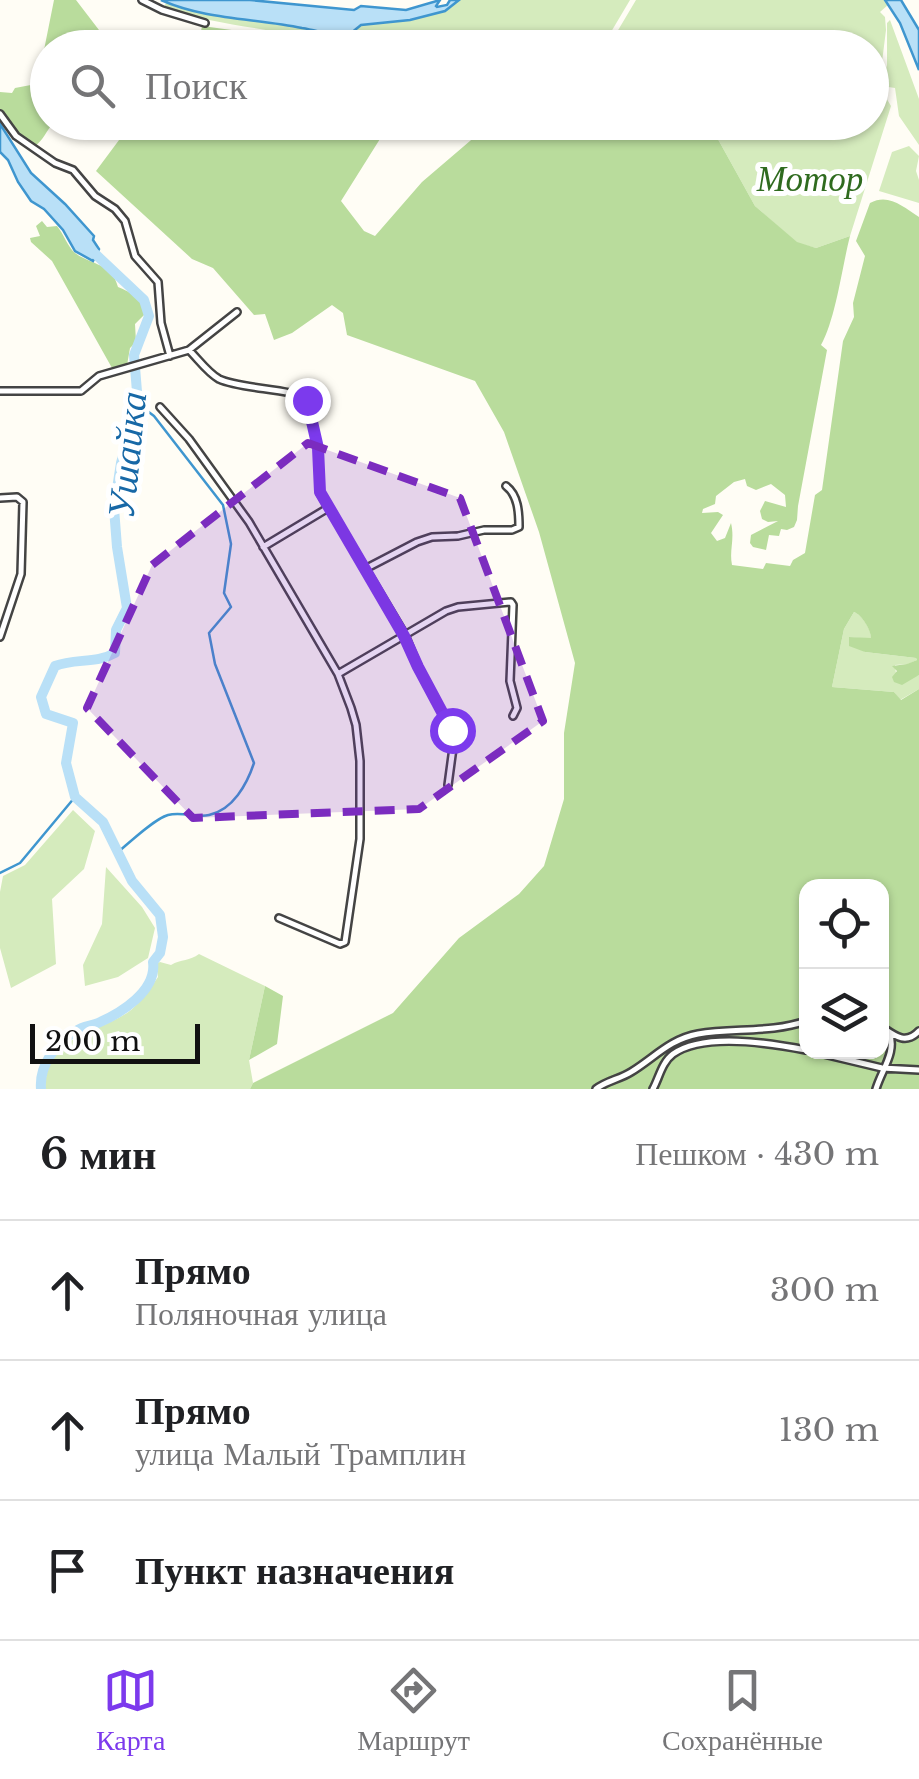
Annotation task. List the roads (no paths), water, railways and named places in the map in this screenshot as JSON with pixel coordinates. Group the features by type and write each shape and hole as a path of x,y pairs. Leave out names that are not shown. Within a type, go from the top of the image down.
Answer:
{"street":[{"path":"142,0 204,23"},
{"path":"0,114 16,136 55,163 73,170 95,196 125,221 135,256 158,282 161,323 170,356"},
{"path":"0,391 81,391 99,376 189,350 237,312"},
{"path":"189,350 220,379 260,390 298,393 307,400 318,448 320,492 451,723 453,748 448,785"},
{"path":"160,407 190,439 249,522 338,674 356,725 360,839 346,942 340,944 279,918"},
{"path":"366,568 432,537 512,530 518,526 519,517 512,491 506,486"},
{"path":"0,498 14,497 23,502 21,574 0,637"},
{"path":"263,547 328,508"},
{"path":"338,674 446,611 511,602 510,681 516,708 513,716"},
{"path":"596,1089 630,1073 675,1040 696,1034 799,1023"},
{"path":"889,1032 905,1040 919,1031"},
{"path":"889,1032 889,1055"},
{"path":"653,1089 667,1060 697,1043 777,1044 799,1049"},
{"path":"845,1059 882,1068 919,1070"},
{"path":"876,1089 887,1059"}],"water":[{"path":"161,0 250,0 354,10 361,6 406,10 440,0 437,7 459,0 445,11 410,20 361,25 355,30 311,30 178,7"},
{"path":"885,0 901,0 919,30 919,70 900,23"},
{"path":"0,124 31,173 94,236 99,249 93,261 75,251 63,230 31,201 18,182 0,152"}],"waterway":[{"name":"Ушайка","path":"41,1089 46,1063 62,1042 136,1000 153,973 163,937 160,915 132,881 103,822 75,797 66,763 73,723 46,714 41,697 55,666 115,653 116,630 127,608 114,508 121,463 138,404 134,355 149,316 144,300 89,248"},
{"path":"117,853 162,817 209,815 225,808 243,787 254,763 215,664 209,633 231,607 224,593 231,544 223,505 154,416 138,404"},
{"path":"0,873 20,863 75,797"}],"park label":[{"name":"Мотор","path":"810,179"}]}
